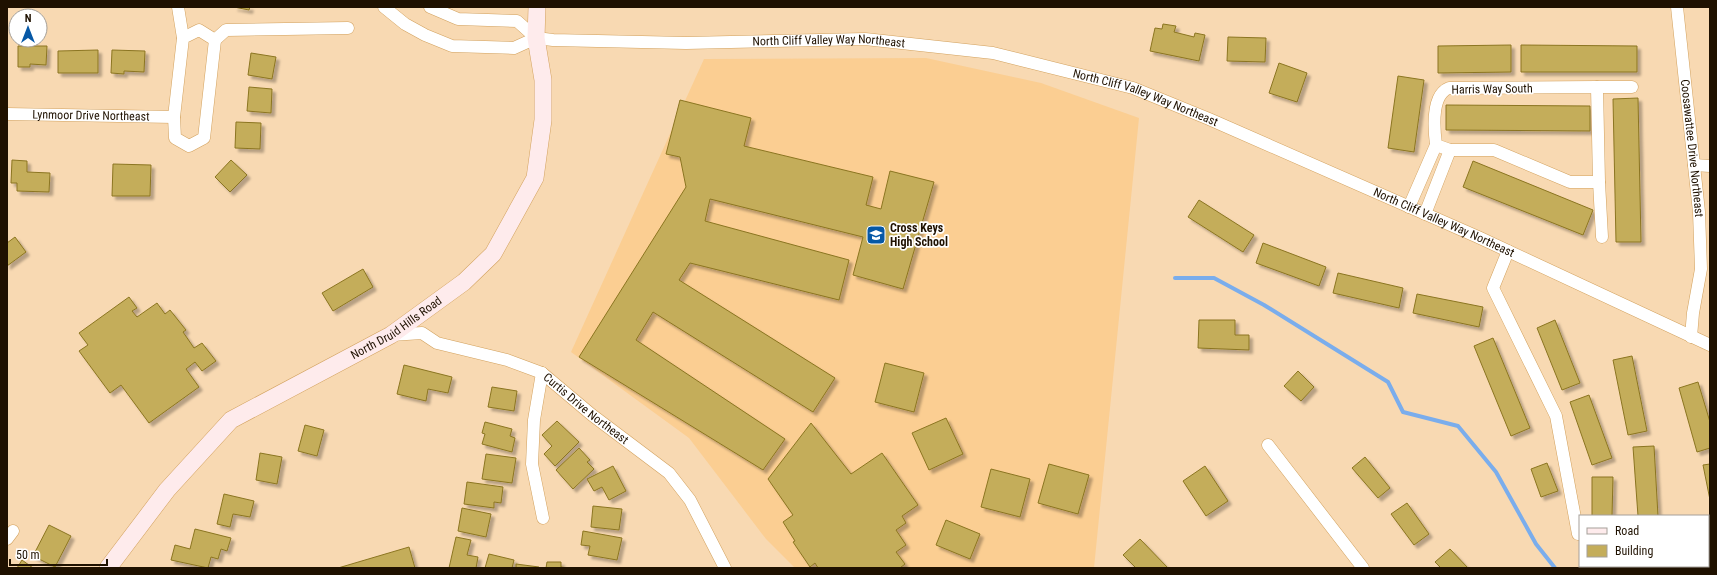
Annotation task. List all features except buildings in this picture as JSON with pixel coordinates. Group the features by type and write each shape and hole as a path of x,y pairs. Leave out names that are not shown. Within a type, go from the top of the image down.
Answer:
{"main road":[{"name":"North Druid Hills Road","path":"108,568 167,490 231,420 391,335 464,282 492,254 535,178 544,120 543,80 536,38 537,7"}],"street":[{"path":"178,7 183,38 174,118 175,138 190,146 204,138 215,40 226,30 348,28"},
{"path":"384,7 405,24 425,36 452,46 514,48 536,38 517,21 458,19 430,7"},
{"name":"Coosawattee Drive Northeast","path":"1677,7 1699,212 1701,268 1693,313 1691,337"},
{"path":"183,38 199,30 215,40"},
{"name":"North Cliff Valley Way Northeast","path":"536,38 553,40 686,44 865,39 992,53 1133,88 1216,122 1508,251 1710,346"},
{"name":"Harris Way South","path":"1409,207 1436,145 1435,118 1440,97 1444,90 1449,88 1632,88"},
{"path":"1597,88 1602,238"},
{"name":"Lynmoor Drive Northeast","path":"7,114 174,118"},
{"path":"1436,145 1450,150 1494,150 1570,182 1599,182"},
{"path":"1425,214 1450,150"},
{"path":"1694,165 1710,166"},
{"path":"1508,251 1493,288 1556,416 1578,534"},
{"name":"Curtis Drive Northeast","path":"391,335 422,333 437,343 507,360 542,373 592,415 669,473 690,500 725,568"},
{"path":"542,373 534,420 532,464 543,518"},
{"path":"1268,445 1363,568"}],"shaded area":[{"name":"Cross Keys High School","path":"926,58 1041,83 1139,118 1094,568 795,568 766,539 689,438 571,352 704,59"}],"waterway":[{"path":"1175,278 1214,278 1264,305 1388,382 1403,412 1458,426 1496,472 1536,544 1555,568"}],"place":[{"name":"Cross Keys High School","path":"876,235"}]}
